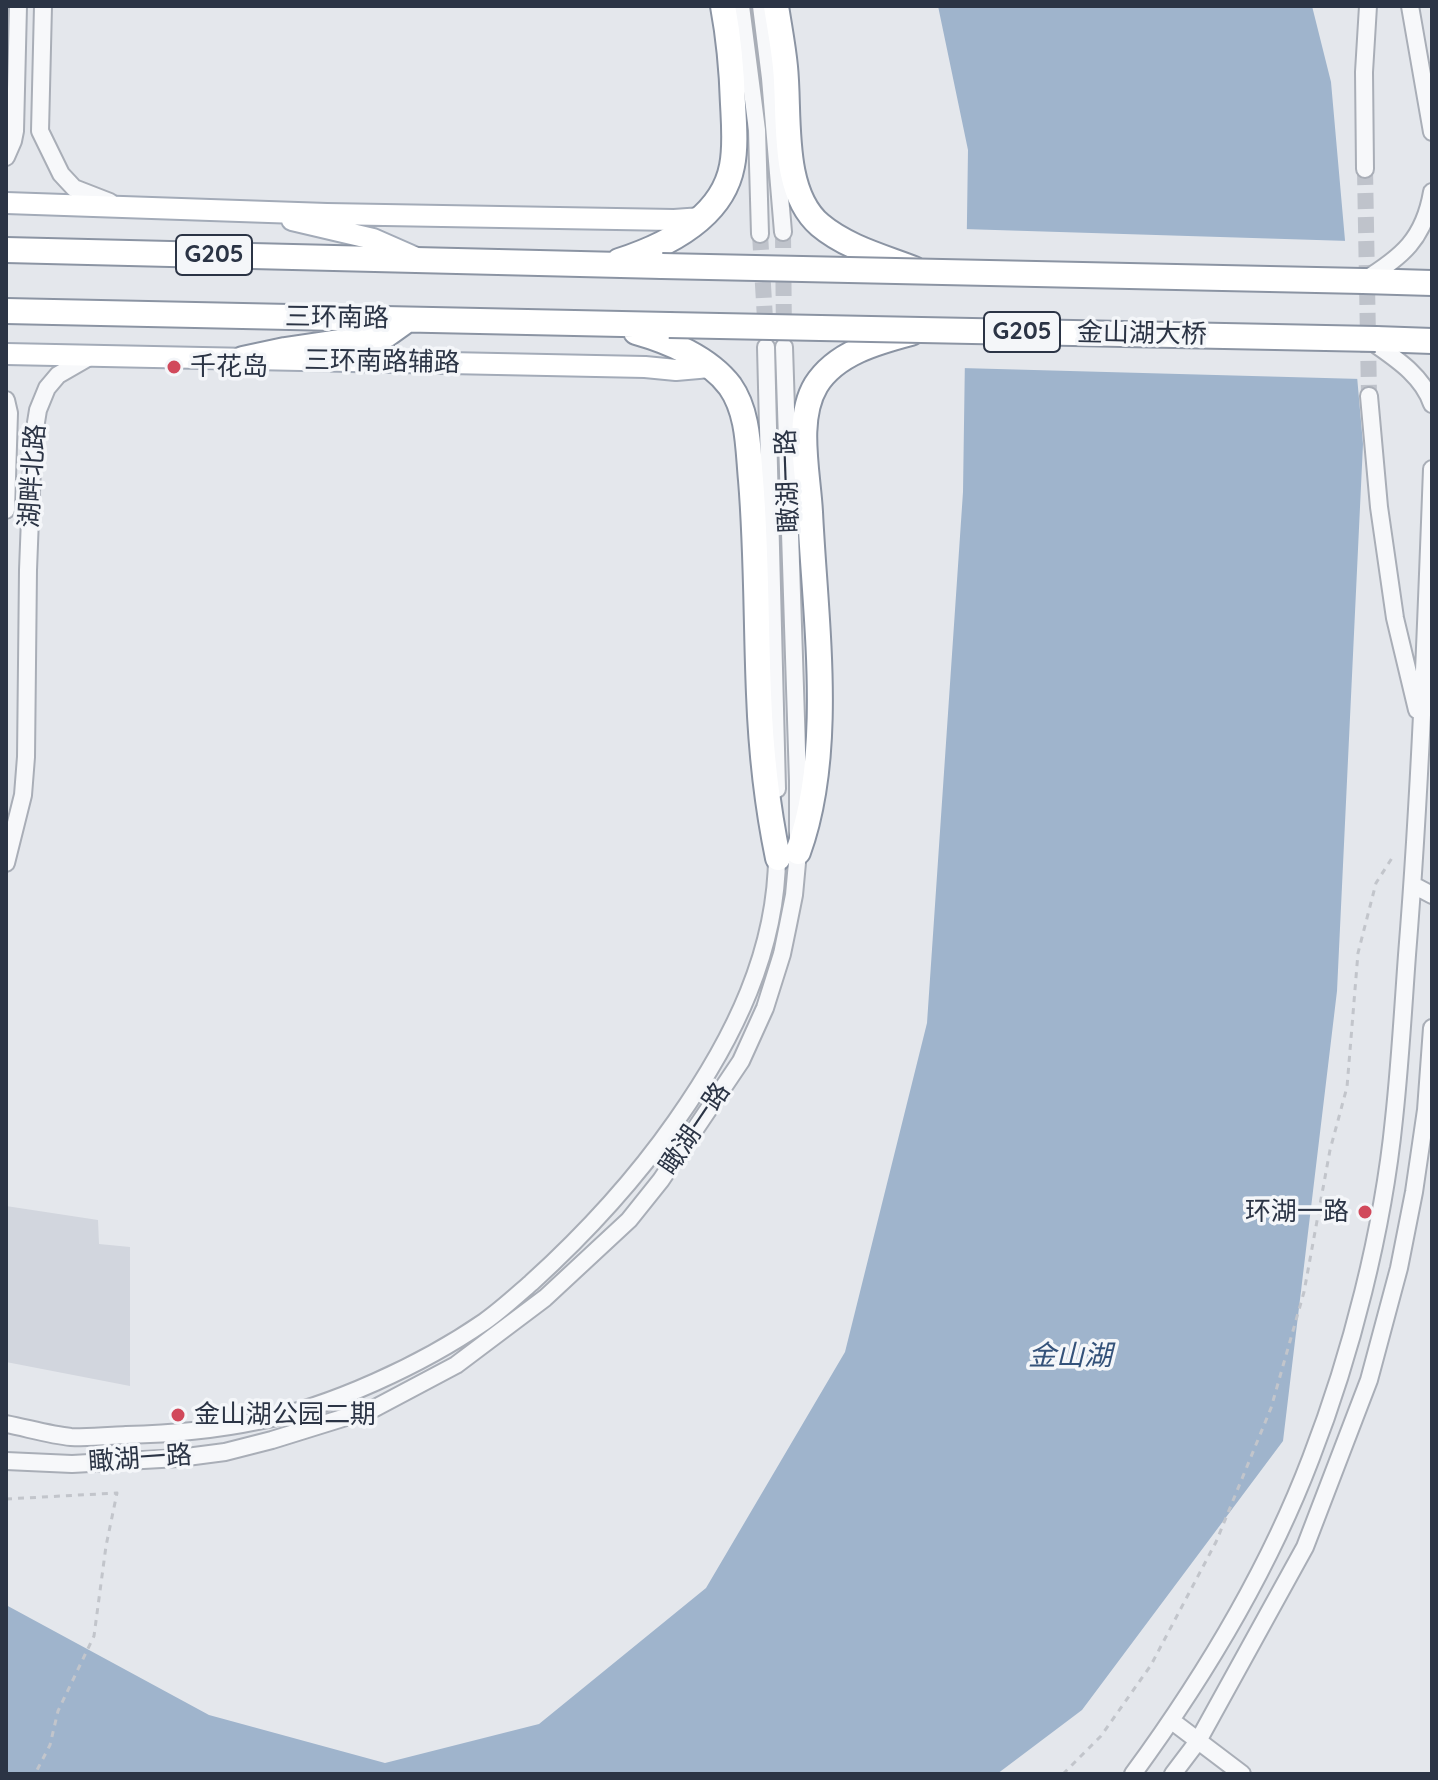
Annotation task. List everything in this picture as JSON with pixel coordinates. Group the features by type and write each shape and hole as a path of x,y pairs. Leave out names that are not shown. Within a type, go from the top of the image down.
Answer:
{"highway":[{"path":"606,265 674,239 702,218 720,196 732,168 734,135 732,79 723,6"},
{"path":"776,6 785,68 792,165 798,191 808,212 821,226 859,248 920,272"},
{"name":"G205","path":"6,250 1432,283"},
{"name":"三环南路","path":"6,311 669,325"},
{"path":"243,359 386,335 407,320"},
{"path":"602,324 676,346 710,367 729,385 740,405 748,437 759,698 769,814 788,855"},
{"name":"金山湖大桥","path":"669,325 1371,338"},
{"path":"788,855 810,819 818,725 806,409 816,384 847,356 879,342 921,330"},
{"name":"G205","path":"1371,338 1432,341"}],"main road":[{"path":"6,203 274,212 702,218"},
{"path":"274,212 299,223 373,239 422,260"},
{"name":"三环南路辅路","path":"6,354 676,370 710,367"}],"street":[{"path":"6,157 15,131 18,6"},
{"path":"43,6 40,131 61,174 74,188 123,206"},
{"path":"741,6 757,130 760,234"},
{"path":"761,6 783,232"},
{"path":"1365,169 1364,72 1368,6"},
{"path":"1410,6 1432,132"},
{"path":"1363,281 1408,249 1424,225 1432,192"},
{"path":"1371,338 1404,364 1427,390 1432,404"},
{"name":"瞰湖一路","path":"6,1461 72,1464 179,1458 249,1446 375,1408 456,1365 500,1334 555,1289 629,1220 661,1180 741,1061 765,1008 782,954 794,895 788,855 766,347"},
{"name":"瞰湖一路","path":"6,1424 71,1437 170,1434 260,1421 343,1395 415,1362 485,1321 560,1256 642,1168 698,1091 752,988 768,941 777,888 788,855 784,347"},
{"name":"湖畔北路","path":"6,863 23,795 26,757 28,570 33,441 38,410 47,388 58,375 95,354"},
{"path":"1369,396 1379,507 1393,604 1422,733"},
{"name":"湖畔北路","path":"6,400 9,413 6,510"},
{"path":"1133,1774 1172,1721 1229,1629 1278,1535 1311,1458 1341,1371 1372,1251 1394,1122 1413,885 1432,469"},
{"path":"1413,885 1432,876"},
{"path":"1413,885 1432,895"},
{"path":"1173,1774 1198,1741 1305,1547 1369,1380 1399,1268 1414,1192 1426,1110 1432,1028"},
{"path":"1172,1721 1242,1774"}],"path":[{"path":"1063,1774 1101,1736 1151,1665 1216,1542 1271,1408 1304,1292 1330,1150 1347,1087 1358,953 1376,883 1392,858"},
{"path":"6,1499 117,1493 106,1546 94,1636 58,1711 50,1745 35,1774"}],"shaded area":[{"path":"6,1206 98,1220 99,1244 130,1247 130,1386 6,1362"}],"water":[{"name":"金山湖","path":"938,6 1312,6 1331,82 1363,444 1337,991 1283,1441 1082,1710 997,1774 6,1774 6,1605 209,1715 385,1763 539,1724 706,1588 845,1352 927,1023 963,492 968,150"}],"pier":[{"path":"963,229 1349,241 1361,379 961,368"}],"tunnel":[{"path":"1365,169 1369,396"},
{"path":"783,232 784,338"},
{"path":"760,234 766,336"}],"place":[{"name":"千花岛","path":"174,367"},
{"name":"环湖一路","path":"1365,1212"},
{"name":"金山湖公园二期","path":"178,1415"}]}
